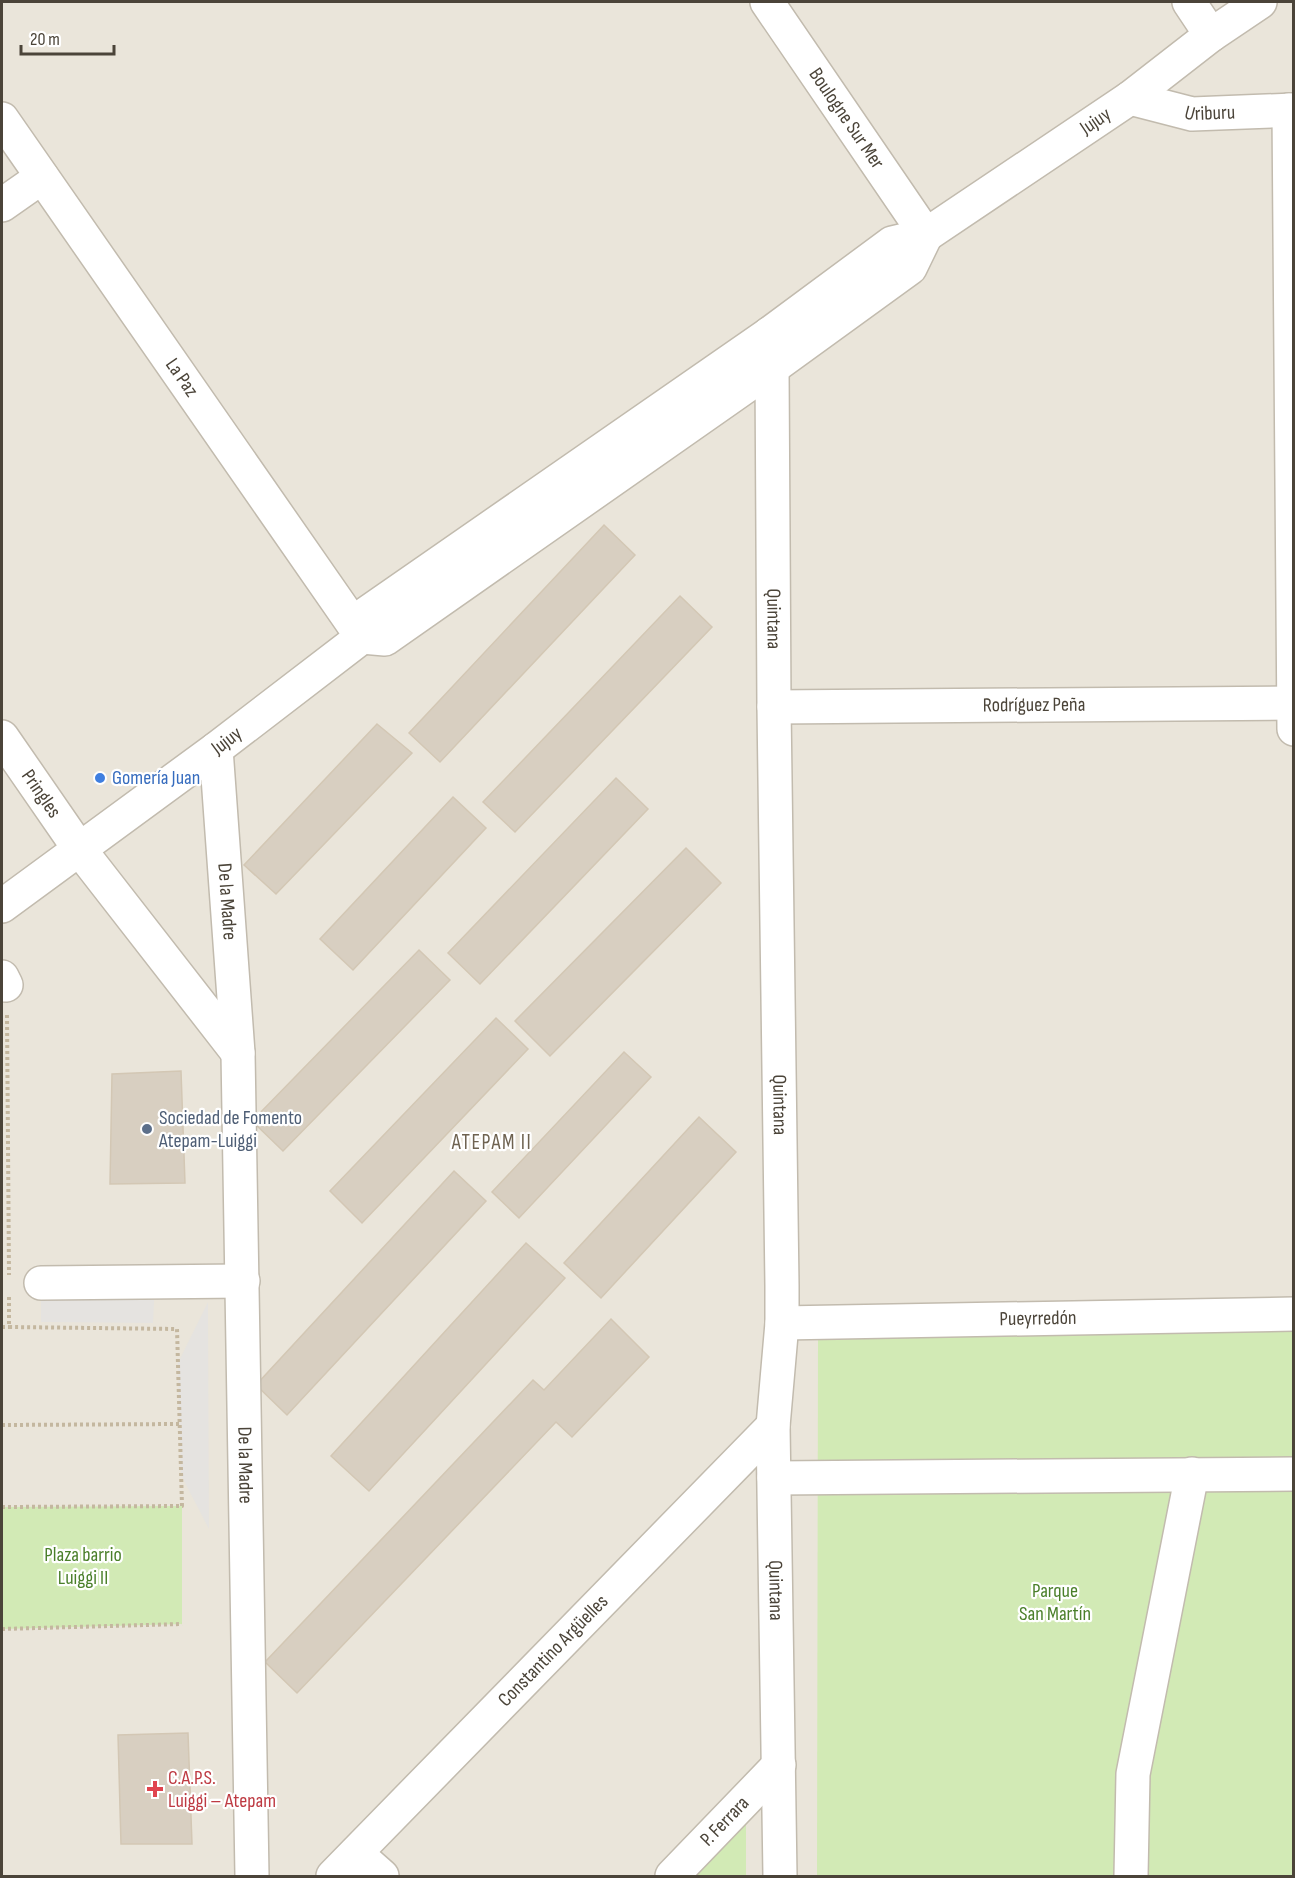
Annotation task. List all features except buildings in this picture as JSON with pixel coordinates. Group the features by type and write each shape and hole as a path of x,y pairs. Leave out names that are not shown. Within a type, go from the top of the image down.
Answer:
{"street":[{"name":"Boulogne Sur Mer","path":"767,2 926,235"},
{"path":"1189,2 1211,35"},
{"name":"Jujuy","path":"926,235 1130,98 1211,35 1260,2"},
{"name":"Uriburu","path":"1130,98 1192,114 1291,110"},
{"path":"1291,110 1293,729"},
{"name":"La Paz","path":"2,119 362,637"},
{"path":"2,205 42,177"},
{"path":"926,235 910,268 772,368 385,639 362,637 367,613 769,334 892,243 926,235"},
{"name":"Quintana","path":"769,334 772,368 782,1323 773,1426 780,1876"},
{"name":"Jujuy","path":"2,906 216,749 362,637"},
{"name":"Rodríguez Peña","path":"774,707 1293,703"},
{"name":"Pringles","path":"2,737 80,850"},
{"name":"De la Madre","path":"216,749 238,1053 252,1876"},
{"path":"80,850 238,1053"},
{"path":"40,1283 243,1281"},
{"name":"Pueyrredón","path":"782,1323 1293,1314"},
{"name":"Constantino Argüelles","path":"333,1876 773,1426"},
{"path":"1131,1876 1133,1774 1192,1474"},
{"path":"774,1478 1293,1474"},
{"name":"P. Ferrara","path":"672,1876 779,1765"},
{"path":"356,1853 382,1876"}],"path":[{"path":"2,1327 9,1327"},
{"path":"2,1425 180,1424"},
{"path":"2,1507 182,1506"},
{"path":"2,1629 182,1624"}],"shaded area":[{"path":"2,2 1293,2 1293,1876 2,1876"},
{"path":"155,1282 153,1323 41,1322 41,1283"},
{"path":"208,1302 209,1529 181,1475 178,1363"}],"green space":[{"name":"Parque San Martín","path":"1293,1329 1293,1876 817,1876 818,1335"},
{"name":"Plaza barrio Luiggi II","path":"182,1506 182,1624 2,1629 2,1507"},
{"path":"746,1800 746,1876 672,1876"}],"place":[{"name":"Gomería Juan","path":"100,778"},
{"name":"Sociedad de Fomento Atepam-Luiggi","path":"147,1129"},
{"name":"C.A.P.S. Luiggi – Atepam","path":"155,1789"}],"district":[{"name":"ATEPAM II","path":"492,1142"}]}
